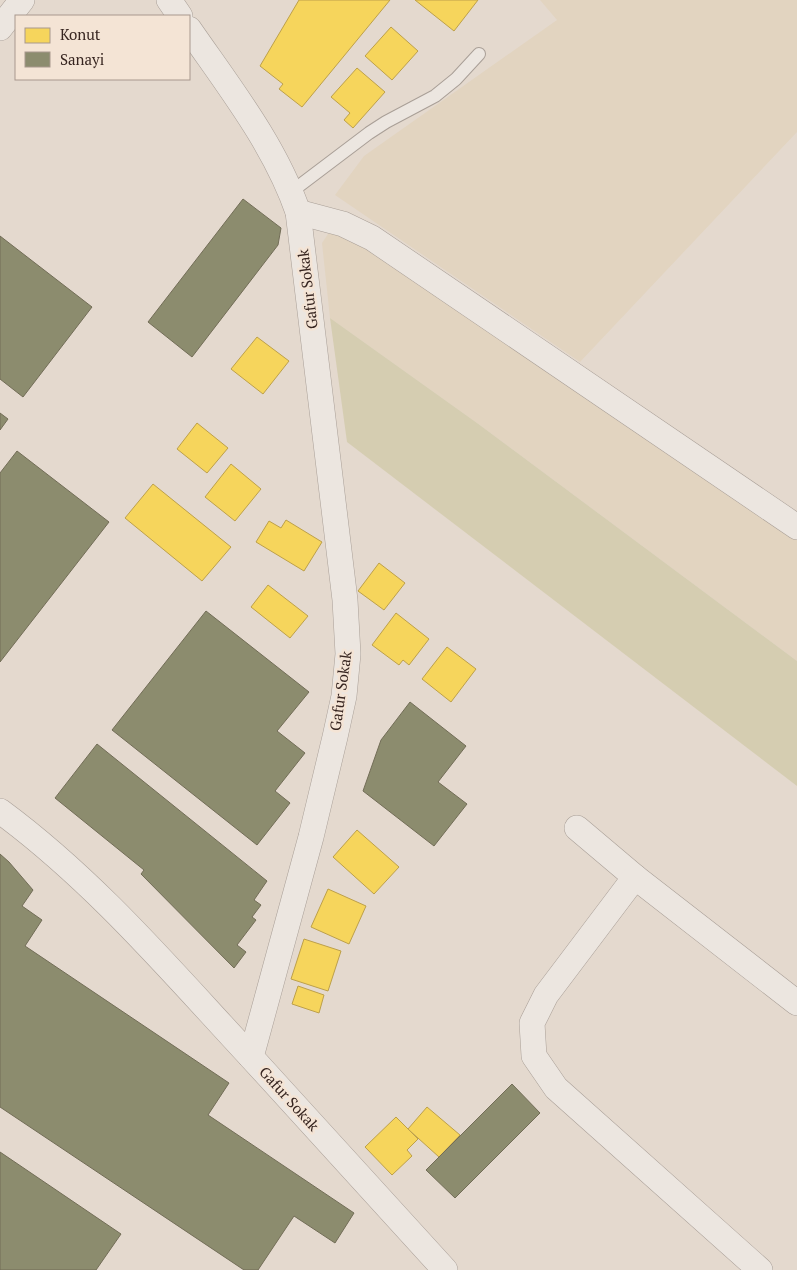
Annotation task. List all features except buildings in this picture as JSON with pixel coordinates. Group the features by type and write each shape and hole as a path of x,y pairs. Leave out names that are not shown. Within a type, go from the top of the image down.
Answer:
{"street":[{"path":"0,28 22,0"},
{"path":"168,0 179,15"},
{"name":"Gafur Sokak","path":"190,30 247,113 272,156 294,202 345,600 348,654 344,696 311,837 250,1057 445,1270"},
{"path":"294,202 372,238 797,527"},
{"path":"0,811 50,850 99,894 250,1057"},
{"path":"576,828 635,877 797,1003"},
{"path":"635,877 546,995 532,1023 534,1056 556,1088 760,1270"}],"lane":[{"path":"294,202 369,133 435,96 456,79 479,54"}],"shaded area":[{"path":"540,0 797,0 797,132 580,362 335,195 364,156 557,20"},
{"path":"328,234 350,234 376,248 797,540 797,661 477,423 330,318 322,243"},
{"path":"330,318 477,423 797,661 797,786 347,442"}]}
